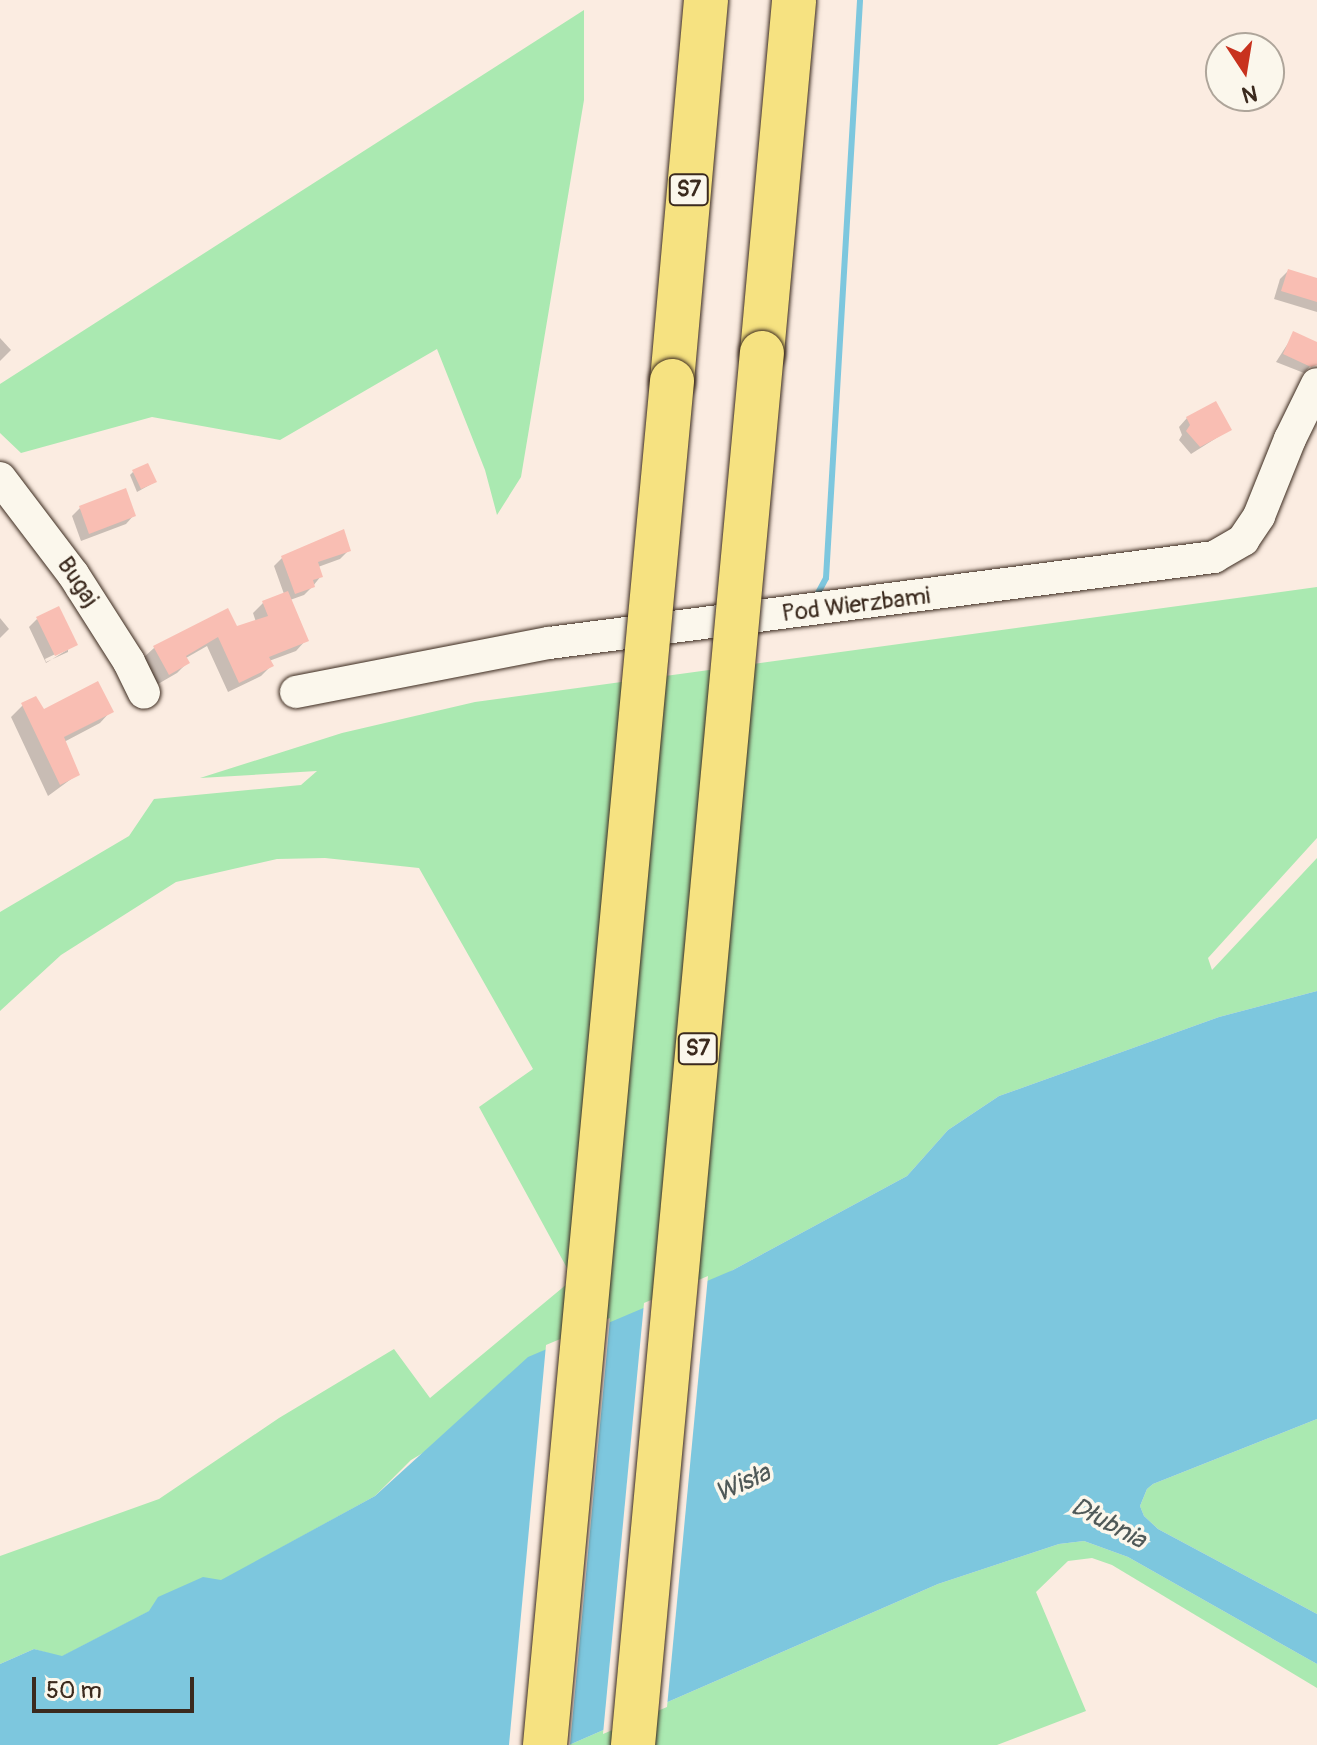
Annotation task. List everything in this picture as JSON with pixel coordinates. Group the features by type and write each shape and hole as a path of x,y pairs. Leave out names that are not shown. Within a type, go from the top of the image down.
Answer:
{"highway":[{"name":"S7","path":"545,1745 706,0"},
{"name":"S7","path":"633,1745 794,0"}],"street":[{"name":"Pod Wierzbami","path":"296,692 549,643 1214,557 1243,540 1259,516 1290,439 1317,384"},
{"name":"Bugaj","path":"0,478 73,574 129,662 144,693"}],"green space":[{"path":"584,10 584,100 521,477 497,515 485,470 437,349 280,440 152,417 21,453 0,433 0,384"},
{"path":"1317,587 1317,838 1208,958 1212,970 1317,858 1317,991 1219,1017 999,1096 948,1130 907,1176 733,1270 411,1460 375,1496 221,1581 203,1578 150,1611 61,1657 34,1649 0,1664 0,1556 159,1499 279,1418 394,1349 430,1398 573,1279 479,1107 533,1069 419,868 325,858 277,859 176,882 61,955 0,1011 0,912 129,836 154,799 301,785 317,771 200,778 342,733 475,702"},
{"path":"1317,1419 1317,1614 1158,1529 1144,1516 1140,1506 1147,1489 1153,1484"},
{"path":"1084,1541 1128,1557 1317,1664 1317,1688 1112,1565 1092,1558 1068,1561 1036,1592 1086,1711 997,1745 569,1745 938,1584 1059,1544"}],"water":[{"path":"1317,991 1317,1419 1153,1484 1147,1489 1140,1506 1144,1516 1158,1529 1317,1614 1317,1664 1128,1557 1084,1541 1059,1544 938,1584 569,1745 0,1745 0,1664 34,1649 62,1656 149,1611 158,1597 203,1577 221,1580 375,1496 528,1357 733,1270 907,1176 948,1130 999,1096 1219,1017"}],"pier":[{"path":"708,1276 667,1707 603,1734 644,1303"},
{"path":"610,1318 570,1745 509,1745 546,1345"}],"building":[{"path":"1288,269 1317,278 1317,302 1281,291"},
{"path":"1293,331 1317,342 1317,365 1311,367 1283,354"},
{"path":"1216,401 1232,430 1200,447 1186,431 1190,425 1186,417"},
{"path":"148,463 157,482 141,489 132,470"},
{"path":"126,488 136,516 89,534 79,506"},
{"path":"344,529 351,551 318,562 323,577 313,580 315,587 295,594 281,556"},
{"path":"288,591 309,641 269,657 274,666 239,683 218,637 186,656 190,663 169,675 153,646 228,608 237,626 268,616 262,601"},
{"path":"59,606 78,645 55,656 36,617"},
{"path":"98,681 114,712 64,737 80,775 60,785 21,703 36,696 44,709"}],"waterway":[{"path":"817,595 826,578 860,0"}],"water label":[{"name":"Wisła","path":"743,1484"},
{"name":"Dłubnia","path":"1108,1524"}]}
